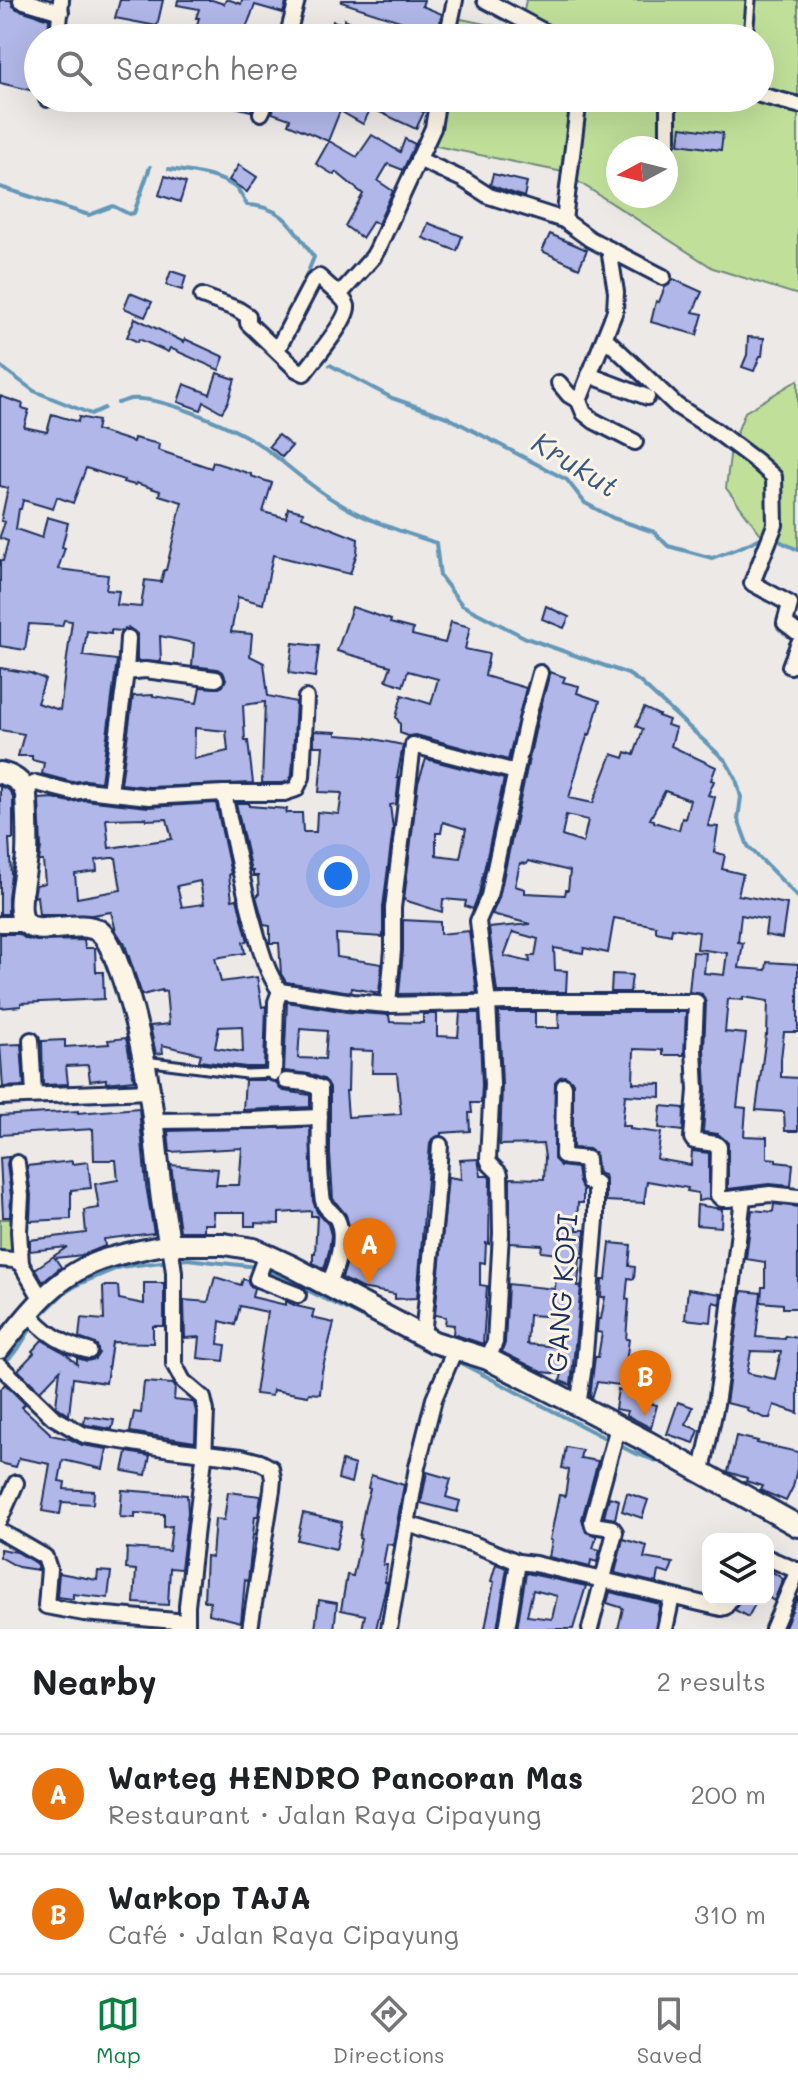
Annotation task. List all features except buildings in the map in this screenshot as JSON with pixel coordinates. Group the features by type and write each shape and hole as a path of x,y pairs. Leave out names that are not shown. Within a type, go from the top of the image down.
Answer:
{"main road":[{"path":"0,773 17,780 24,788 27,854 22,919 25,924 43,929 79,925 93,928 103,935 110,947 123,981 149,1091 160,1193 171,1249 234,1245 254,1249 269,1269 327,1285 454,1351 488,1359 578,1406 618,1431 702,1471 798,1526"}],"street":[{"path":"21,0 61,6"},
{"path":"291,24 297,0"},
{"path":"450,24 455,0"},
{"path":"485,0 530,24"},
{"path":"774,99 798,105"},
{"path":"339,295 373,257 433,128 436,112"},
{"path":"564,220 577,112"},
{"path":"668,112 668,136"},
{"path":"418,159 464,180 489,196 564,220 590,239 663,277"},
{"path":"579,401 615,311 616,292 609,249"},
{"path":"202,296 248,316 248,323 296,369 304,373 333,336 346,312 346,302 319,277 313,281 277,350"},
{"path":"605,338 677,406 716,431 774,477 775,525 752,583 790,604 785,623 798,633"},
{"path":"589,375 647,397"},
{"path":"559,383 579,401 584,413 594,421 635,442"},
{"path":"110,792 128,638"},
{"path":"790,666 798,645"},
{"path":"126,672 145,670 216,679"},
{"path":"488,1359 495,1342 501,1233 500,1174 488,1159 492,1085 488,1003 478,921 489,896 540,673"},
{"path":"24,788 36,783 72,792 85,790 149,797 284,793 296,789 302,777 306,698"},
{"path":"388,1005 393,908 413,745 516,772"},
{"path":"224,793 255,930 267,969 280,991"},
{"path":"0,924 25,924"},
{"path":"280,991 388,1005 696,1002 696,1090 692,1138 719,1147 720,1198 770,1194 798,1197"},
{"path":"280,991 276,1002 280,1077 320,1088 323,1203 336,1219 339,1236 339,1257 327,1285"},
{"path":"31,1040 34,1095"},
{"name":"GANG KOPI","path":"564,1086 563,1155 587,1159 589,1182 596,1183 596,1220 578,1406"},
{"path":"0,1097 149,1091"},
{"path":"153,1121 320,1117"},
{"path":"423,1336 436,1218 440,1145"},
{"path":"17,1163 21,1196 21,1264 35,1313 66,1344 89,1351"},
{"path":"702,1471 716,1404 743,1198"},
{"path":"0,1349 62,1280 108,1258 171,1249 174,1364 180,1378 203,1398 205,1405 204,1452 187,1626 46,1606 49,1569 45,1557 0,1531"},
{"path":"0,1259 21,1264"},
{"path":"269,1269 298,1295"},
{"path":"389,1629 426,1430 434,1399 454,1351"},
{"path":"2,1368 53,1417 84,1435 241,1457 268,1465 273,1472 272,1490 250,1629"},
{"path":"590,1629 615,1532 612,1528 593,1525 592,1521 618,1431"},
{"path":"0,1519 16,1483"},
{"path":"407,1524 473,1544 518,1562 702,1604"},
{"path":"773,1629 798,1570 774,1560"},
{"path":"507,1629 518,1562"},
{"path":"665,1629 672,1597"},
{"path":"708,1605 721,1608 726,1605"}],"lane":[{"path":"749,24 751,0"},
{"path":"143,1060 280,1077"}],"green space":[{"path":"526,0 798,0 798,295 713,268 619,208 678,208 678,136 606,136 606,200 563,172 426,144 431,112 774,112 774,24 521,24"},
{"path":"446,16 485,24 445,24"},
{"path":"798,380 798,550 760,533 726,488 731,448 745,412"},
{"path":"0,1219 14,1219 14,1254 0,1254"}],"waterway":[{"name":"Krukut","path":"0,187 89,215 113,206 129,214 134,213 150,167"},
{"name":"Krukut","path":"169,169 223,180 237,189 247,205 271,210 287,221 314,257 299,294"},
{"name":"Krukut","path":"330,365 392,398 447,417 567,480 585,503 613,518 654,532 668,546 712,558 767,535"},
{"path":"0,366 34,391 91,414 104,408"},
{"path":"118,403 130,399 161,403 200,415 238,432 351,510 436,543 440,576 462,605 526,638 628,674 640,682 726,761 741,797 738,819 748,846 798,897"},
{"name":"Krukut","path":"775,539 798,550"},
{"path":"38,1318 64,1293 120,1267 187,1259 257,1267"},
{"path":"265,1270 394,1332"},
{"path":"2,1365 18,1349 33,1325"},
{"path":"453,1359 632,1452 671,1466"}],"place":[{"name":"Warteg HENDRO Pancoran Mas","path":"369,1284"},
{"name":"Warkop TAJA","path":"645,1416"}]}
